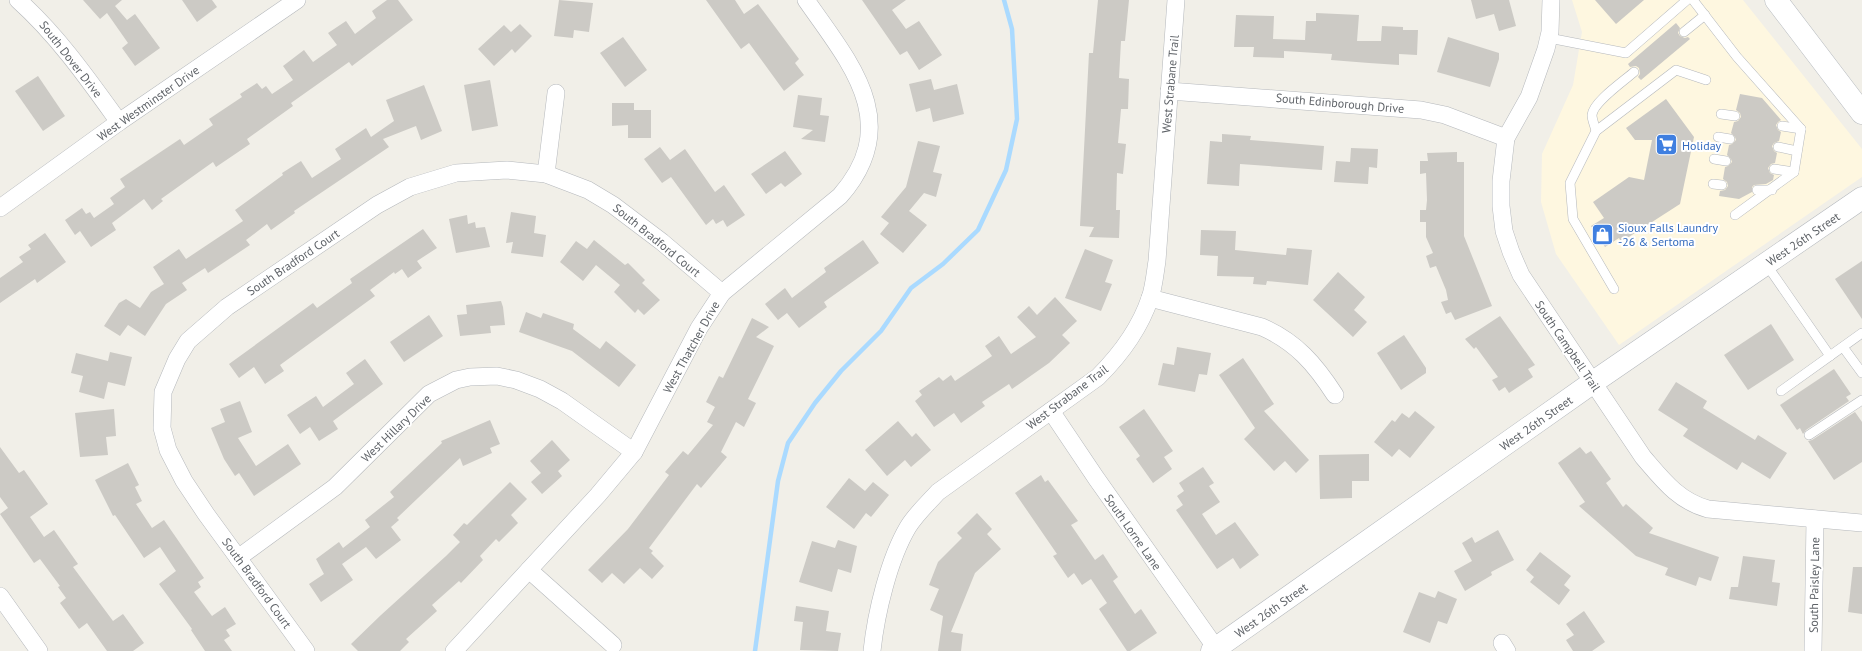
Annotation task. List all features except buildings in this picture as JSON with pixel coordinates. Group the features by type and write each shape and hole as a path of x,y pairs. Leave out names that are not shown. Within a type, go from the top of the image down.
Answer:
{"main road":[{"path":"1776,0 1862,113"},
{"name":"West 26th Street","path":"1215,650 1592,383 1862,198"}],"street":[{"name":"South Dover Drive","path":"18,0 56,38 82,70 119,122"},
{"name":"West Thatcher Drive","path":"454,651 598,495 634,452 699,328 722,293 840,196 852,182 861,167 870,128 869,114 861,86 850,64 806,0"},
{"name":"West Strabane Trail","path":"872,651 882,598 895,553 908,527 921,510 938,492 1098,377 1113,362 1128,342 1150,298 1157,262 1176,0"},
{"name":"South Campbell Trail","path":"1552,0 1549,38 1529,96 1506,138 1501,181 1501,206 1504,231 1521,275 1643,457 1666,483 1682,498 1694,505 1708,509 1862,523"},
{"name":"West Westminster Drive","path":"0,208 287,3"},
{"name":"South Edinborough Drive","path":"1169,91 1421,110 1445,115 1506,138"},
{"path":"546,174 556,93"},
{"name":"South Bradford Court","path":"306,651 184,481 168,450 162,428 163,392 177,359 188,341 227,307 378,205 410,187 438,177 471,172 507,170 546,174 588,190 614,205 657,237 722,293"},
{"path":"1150,298 1262,326 1280,335 1291,342 1308,358 1335,395"},
{"name":"West Hillary Drive","path":"238,558 335,487 429,394 456,380 470,377 497,376 516,380 540,389 562,401 634,452"},
{"name":"South Lorne Lane","path":"1051,411 1215,650"},
{"name":"South Paisley Lane","path":"1813,651 1815,519"},
{"path":"529,570 613,645"},
{"path":"0,596 39,651"}],"lane":[{"path":"1549,38 1626,53 1687,0"},
{"path":"1693,0 1737,57 1801,129"},
{"path":"1684,32 1705,15"},
{"path":"1614,289 1573,219 1570,183 1596,131 1676,70 1706,80"},
{"path":"1596,131 1592,116 1594,109 1602,99 1634,72"},
{"path":"1721,114 1735,116"},
{"path":"1782,126 1801,129"},
{"path":"1735,215 1772,190 1794,172 1801,129"},
{"path":"1718,137 1730,139"},
{"path":"1778,147 1797,151"},
{"path":"1714,159 1726,161"},
{"path":"1774,169 1794,172"},
{"path":"1756,190 1772,190"},
{"path":"1766,264 1830,356"},
{"path":"1781,391 1862,333"},
{"path":"1843,347 1862,373"},
{"path":"1808,435 1862,400"}],"shaded area":[{"path":"1572,0 1743,0 1862,149 1862,177 1619,345 1556,254 1541,202 1542,154 1573,85 1582,32"}],"waterway":[{"path":"755,651 778,481 788,443 815,403 841,371 881,331 911,288 943,264 978,230 1006,170 1017,119 1012,29 1004,0"}],"place":[{"name":"Holiday","path":"1667,145"},
{"name":"Sioux Falls Laundry -26 & Sertoma","path":"1602,234"}]}
